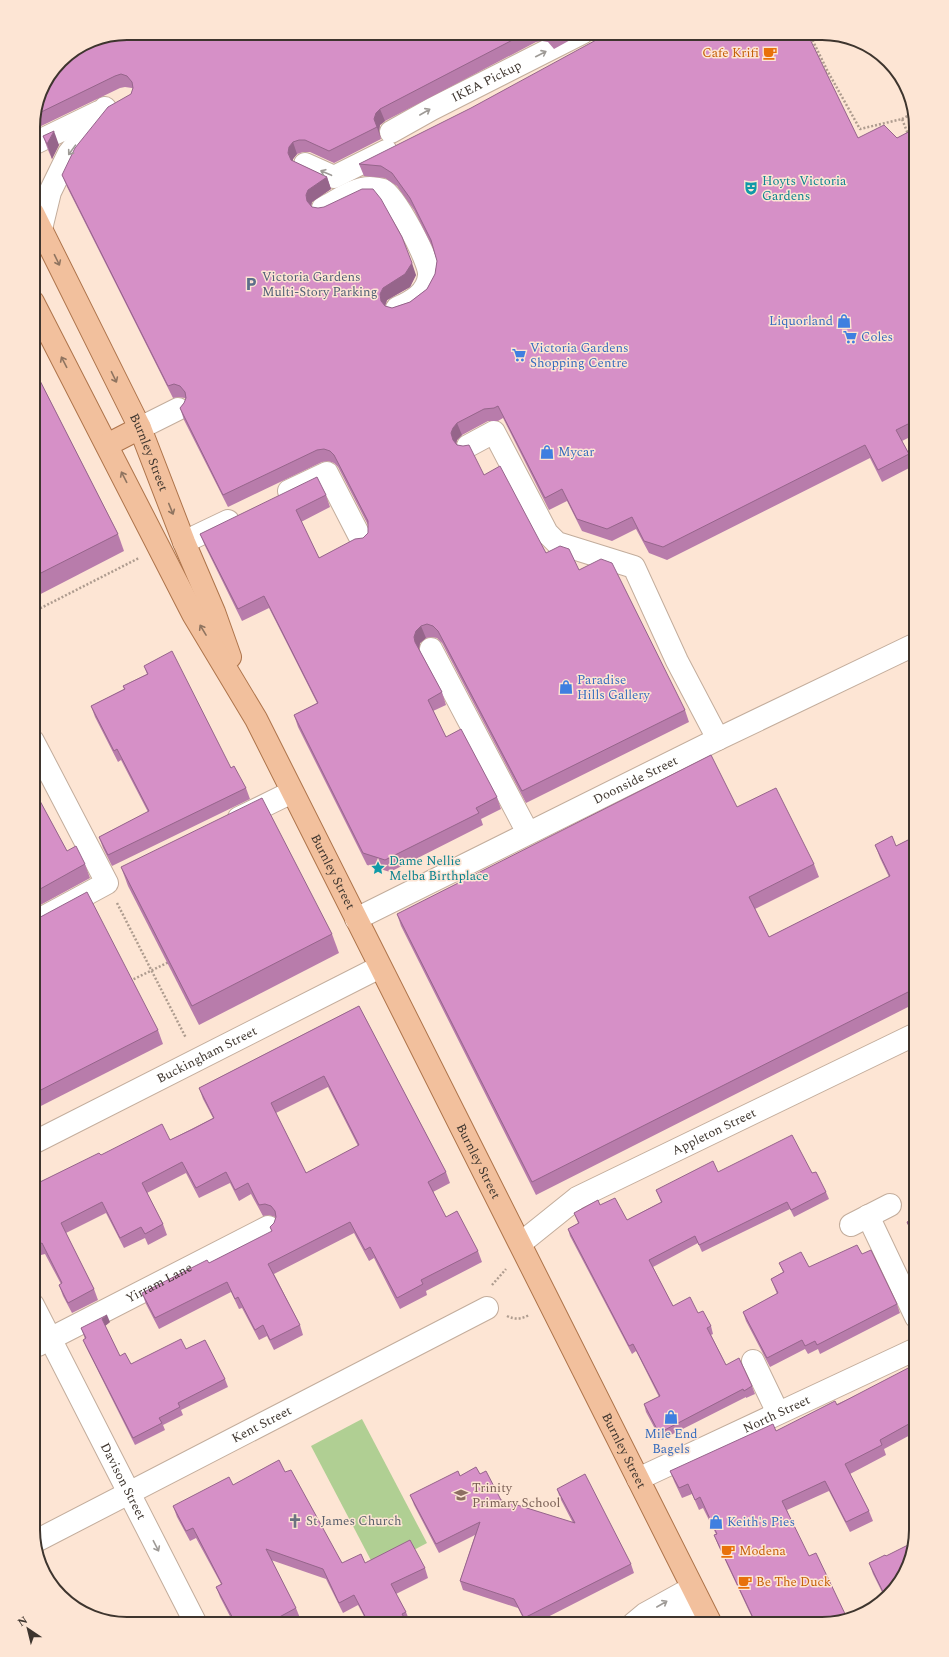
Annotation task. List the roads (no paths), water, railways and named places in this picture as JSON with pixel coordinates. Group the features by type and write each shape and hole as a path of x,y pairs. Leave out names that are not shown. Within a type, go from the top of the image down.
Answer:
{"main road":[{"name":"Burnley Street","path":"40,227 140,428 184,542 214,612 245,699"},
{"name":"Burnley Street","path":"40,316 193,614 245,699 524,1250 701,1606"},
{"path":"107,445 140,428"}],"street":[{"name":"IKEA Pickup","path":"391,132 432,109 581,40"},
{"name":"IKEA Pickup","path":"305,164 334,177 469,109 584,40"},
{"path":"40,140 125,99"},
{"path":"40,214 69,153 105,108"},
{"path":"323,208 357,190 371,188 383,190 393,200 427,262 429,275 426,287 419,295 410,302 397,308"},
{"path":"140,428 178,409"},
{"path":"468,446 494,432 547,533 557,543 634,567 677,661 718,739"},
{"path":"273,499 328,472 362,539"},
{"path":"184,542 246,512"},
{"name":"Doonside Street","path":"356,919 718,739 909,647"},
{"path":"431,649 528,833"},
{"path":"40,754 107,883"},
{"path":"220,827 292,792"},
{"path":"40,918 128,873"},
{"name":"Buckingham Street","path":"40,1139 380,967"},
{"name":"Appleton Street","path":"524,1250 577,1198 909,1037"},
{"path":"890,1205 859,1221 909,1305"},
{"name":"Yirram Lane","path":"40,1339 268,1226"},
{"name":"Kent Street","path":"41,1539 487,1308"},
{"name":"Davison Street","path":"40,1339 123,1497 192,1617"},
{"name":"North Street","path":"638,1478 909,1352"},
{"path":"753,1361 778,1413"},
{"name":"Davison Street","path":"123,1497 176,1617"},
{"path":"641,1617 645,1614 701,1606"},
{"path":"679,1617 701,1606"}],"place":[{"name":"Cafe Krifi","path":"770,53"},
{"name":"Hoyts Victoria Gardens","path":"751,188"},
{"name":"Victoria Gardens Multi-Story Parking","path":"251,284"},
{"name":"Liquorland","path":"844,321"},
{"name":"Coles","path":"850,337"},
{"name":"Victoria Gardens Shopping Centre","path":"519,355"},
{"name":"Mycar","path":"547,452"},
{"name":"Paradise Hills Gallery","path":"566,687"},
{"name":"Dame Nellie Melba Birthplace","path":"378,868"},
{"name":"Mile End Bagels","path":"671,1417"},
{"name":"Trinity Primary School","path":"461,1495"},
{"name":"St James Church","path":"295,1521"},
{"name":"Keith's Pies","path":"716,1522"},
{"name":"Modena","path":"728,1551"},
{"name":"Be The Duck","path":"745,1582"}]}
